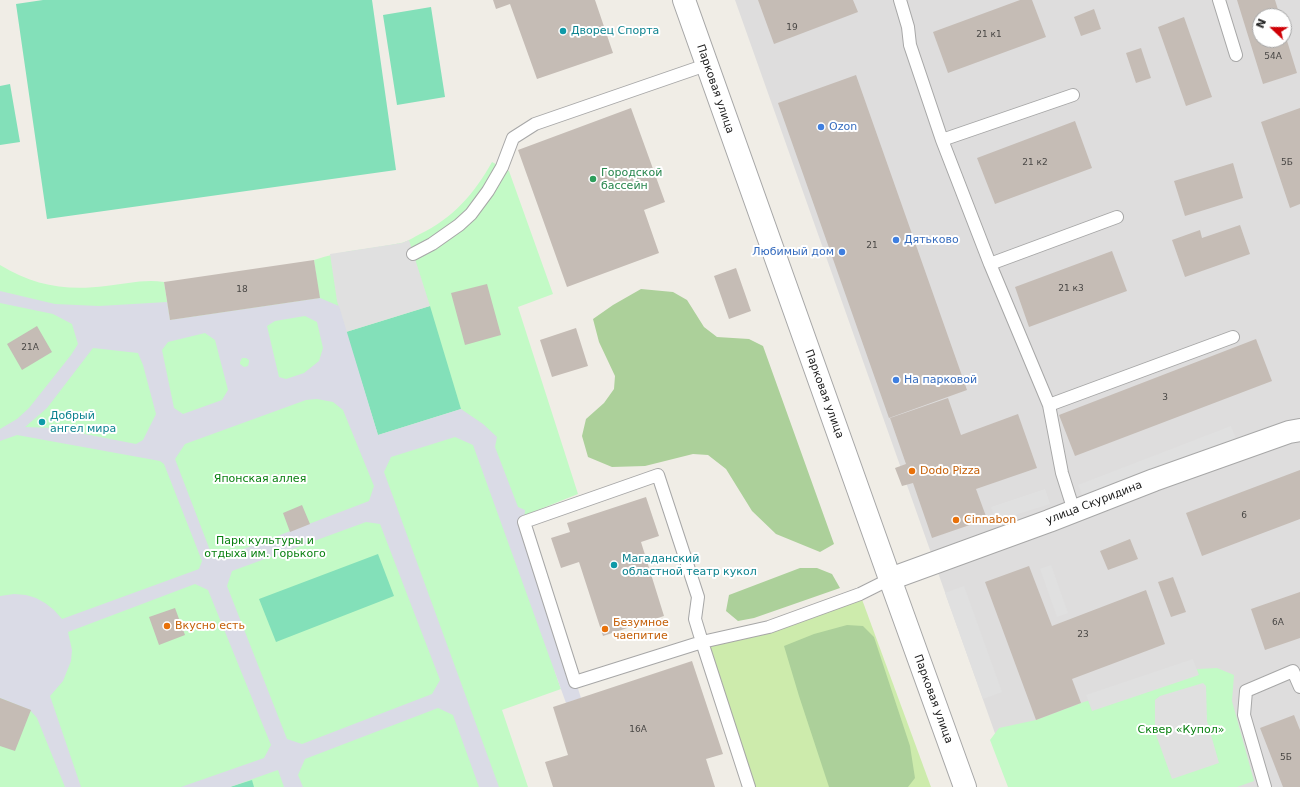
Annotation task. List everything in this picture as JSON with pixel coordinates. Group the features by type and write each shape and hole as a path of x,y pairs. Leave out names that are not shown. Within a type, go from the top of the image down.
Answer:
{"street":[{"name":"Парковая улица","path":"684,0 964,787"},
{"name":"улица Скуридина","path":"890,579 1168,475 1289,432 1300,430"}],"lane":[{"path":"900,0 908,27 910,46 942,140 990,264 1049,405 1062,473 1074,511"},
{"path":"1218,0 1236,55"},
{"path":"413,254 432,244 460,225 471,214 488,191 502,167 513,138 535,124 706,65"},
{"path":"942,140 1073,95"},
{"path":"990,264 1117,217"},
{"path":"1049,405 1233,337"},
{"path":"749,787 702,642 695,619 698,597 658,475 524,522 575,682 702,642 769,627 860,594 890,579"},
{"path":"1265,787 1244,715 1246,691 1293,671 1300,687"}],"shaded area":[{"path":"735,0 1300,0 1300,787 1014,787"},
{"path":"409,240 430,306 346,332 337,301 330,254 402,243"},
{"path":"0,291 55,304 99,306 167,302 170,320 320,298 339,306 378,435 461,409 483,424 497,437 495,447 518,507 525,510 524,522 581,698 566,703 473,445 455,437 391,457 384,472 499,787 479,787 453,715 438,708 305,759 298,775 303,787 284,787 278,770 230,787 181,787 264,758 271,745 208,590 195,584 68,632 72,650 71,661 63,681 50,696 81,787 65,787 37,718 30,710 0,698 0,596 14,594 36,598 54,610 62,619 199,569 202,561 164,464 160,461 17,435 0,441 0,429 17,419 29,408 78,344 72,324 53,314 0,303","holes":["305,316 317,322 323,348 319,361 304,373 286,379 279,377 267,326 275,321","205,333 215,340 228,390 222,400 183,414 174,408 162,350 168,342","93,348 138,353 143,365 156,414 143,440 136,444 54,428 25,427 47,408","242,358 249,360 248,366 244,367 240,364","317,399 333,402 343,410 374,486 369,501 219,557 211,553 175,459 185,444 306,400","366,522 380,524 440,680 432,694 302,744 287,739 227,586 232,571"]},
{"path":"1231,426 1237,441 1084,499 1078,485"},
{"path":"1045,489 1050,504 996,521 991,507"},
{"path":"1051,565 1068,613 1057,617 1040,569"},
{"path":"964,586 1002,692 983,699 945,593"},
{"path":"1193,659 1199,675 1092,711 1086,695"},
{"path":"1203,683 1206,686 1207,721 1219,763 1172,779 1155,732 1155,700 1160,696"}],"green space":[{"path":"43,0 372,0 396,170 47,219 16,4"},
{"path":"431,7 445,97 397,105 383,15"},
{"path":"10,84 20,142 0,145 0,86"},
{"name":"Парк культуры и отдыха им. Горького","path":"492,162 509,171 553,294 518,307 578,494 523,516 555,672 561,689 502,710 528,787 0,787 0,265 25,278 64,287 78,288 106,286 142,281 164,282 170,320 319,298 314,260 346,252 403,242 432,228 453,213 462,204 478,184"},
{"path":"641,289 673,292 687,300 704,327 717,337 749,339 763,346 834,544 820,552 776,534 752,511 726,469 708,455 693,454 645,466 612,467 588,457 582,436 586,419 604,403 614,389 615,376 599,342 593,319 613,305"},
{"path":"430,306 461,409 378,435 346,332"},
{"path":"378,554 394,596 276,642 259,599"},
{"path":"800,568 817,568 832,574 840,588 754,618 738,621 726,611 729,595"},
{"path":"860,594 931,787 749,787 702,642"},
{"path":"847,625 863,626 874,637 910,746 915,778 908,787 829,787 784,646 814,634"},
{"name":"Сквер «Купол»","path":"1217,668 1234,675 1232,701 1254,781 1237,787 1008,787 990,740 999,728 1036,720 1081,703 1180,670"},
{"path":"252,780 254,787 230,787"}],"building":[{"name":"Дворец Спорта","path":"493,0 595,0 613,53 537,79 510,4 496,9"},
{"path":"758,0 853,0 858,12 774,44"},
{"path":"1020,0 1032,0 1046,37 948,73 933,32"},
{"path":"1237,0 1275,0 1278,8 1252,8 1252,48 1289,48 1297,73 1263,84"},
{"path":"1094,9 1101,29 1081,36 1074,17"},
{"path":"1184,17 1212,97 1186,106 1158,27"},
{"path":"1141,48 1151,78 1136,83 1126,53"},
{"path":"856,75 967,390 889,418 778,103"},
{"name":"Городской бассейн","path":"631,108 665,202 644,210 659,253 567,287 518,150"},
{"path":"1300,108 1300,204 1290,208 1261,122"},
{"path":"1075,121 1092,168 995,204 977,158"},
{"path":"1233,163 1243,198 1185,216 1174,181"},
{"path":"1240,225 1250,254 1185,277 1172,240 1200,230 1202,238"},
{"path":"1112,251 1127,291 1029,327 1015,287"},
{"path":"314,260 320,298 170,320 164,282"},
{"path":"736,268 751,311 729,319 714,276"},
{"path":"487,284 501,335 465,345 451,293"},
{"path":"37,326 52,352 22,370 7,344"},
{"path":"576,328 588,366 552,377 540,340"},
{"path":"1256,339 1272,381 1075,456 1059,415"},
{"path":"948,398 961,435 1018,414 1037,468 976,489 987,519 932,538 913,483 902,486 895,468 906,464 890,418"},
{"path":"1300,470 1300,519 1202,556 1186,513"},
{"name":"Магаданский областной театр кукол","path":"646,497 659,536 641,542 664,616 603,636 579,562 561,568 551,538 570,532 567,523"},
{"path":"302,505 310,524 290,532 283,513"},
{"path":"1130,539 1138,559 1108,570 1100,551"},
{"path":"1029,566 1052,626 1146,590 1165,644 1072,679 1081,703 1036,720 985,582"},
{"path":"1173,577 1186,612 1171,617 1158,582"},
{"path":"1300,592 1300,638 1265,650 1251,609"},
{"name":"Вкусно есть","path":"175,608 185,635 159,645 149,617"},
{"path":"692,661 723,754 706,759 715,787 553,787 545,762 568,755 553,707"},
{"path":"0,698 31,710 15,751 0,746"},
{"path":"1294,715 1300,730 1300,787 1283,787 1260,728"}],"place":[{"name":"Дворец Спорта","path":"563,31"},
{"name":"Ozon","path":"821,127"},
{"name":"Городской бассейн","path":"593,179"},
{"name":"Дятьково","path":"896,240"},
{"name":"Любимый дом","path":"842,252"},
{"name":"На парковой","path":"896,380"},
{"name":"Добрый ангел мира","path":"42,422"},
{"name":"Dodo Pizza","path":"912,471"},
{"name":"Cinnabon","path":"956,520"},
{"name":"Магаданский областной театр кукол","path":"614,565"},
{"name":"Вкусно есть","path":"167,626"},
{"name":"Безумное чаепитие","path":"605,629"}],"park label":[{"name":"Японская аллея","path":"260,479"}]}
